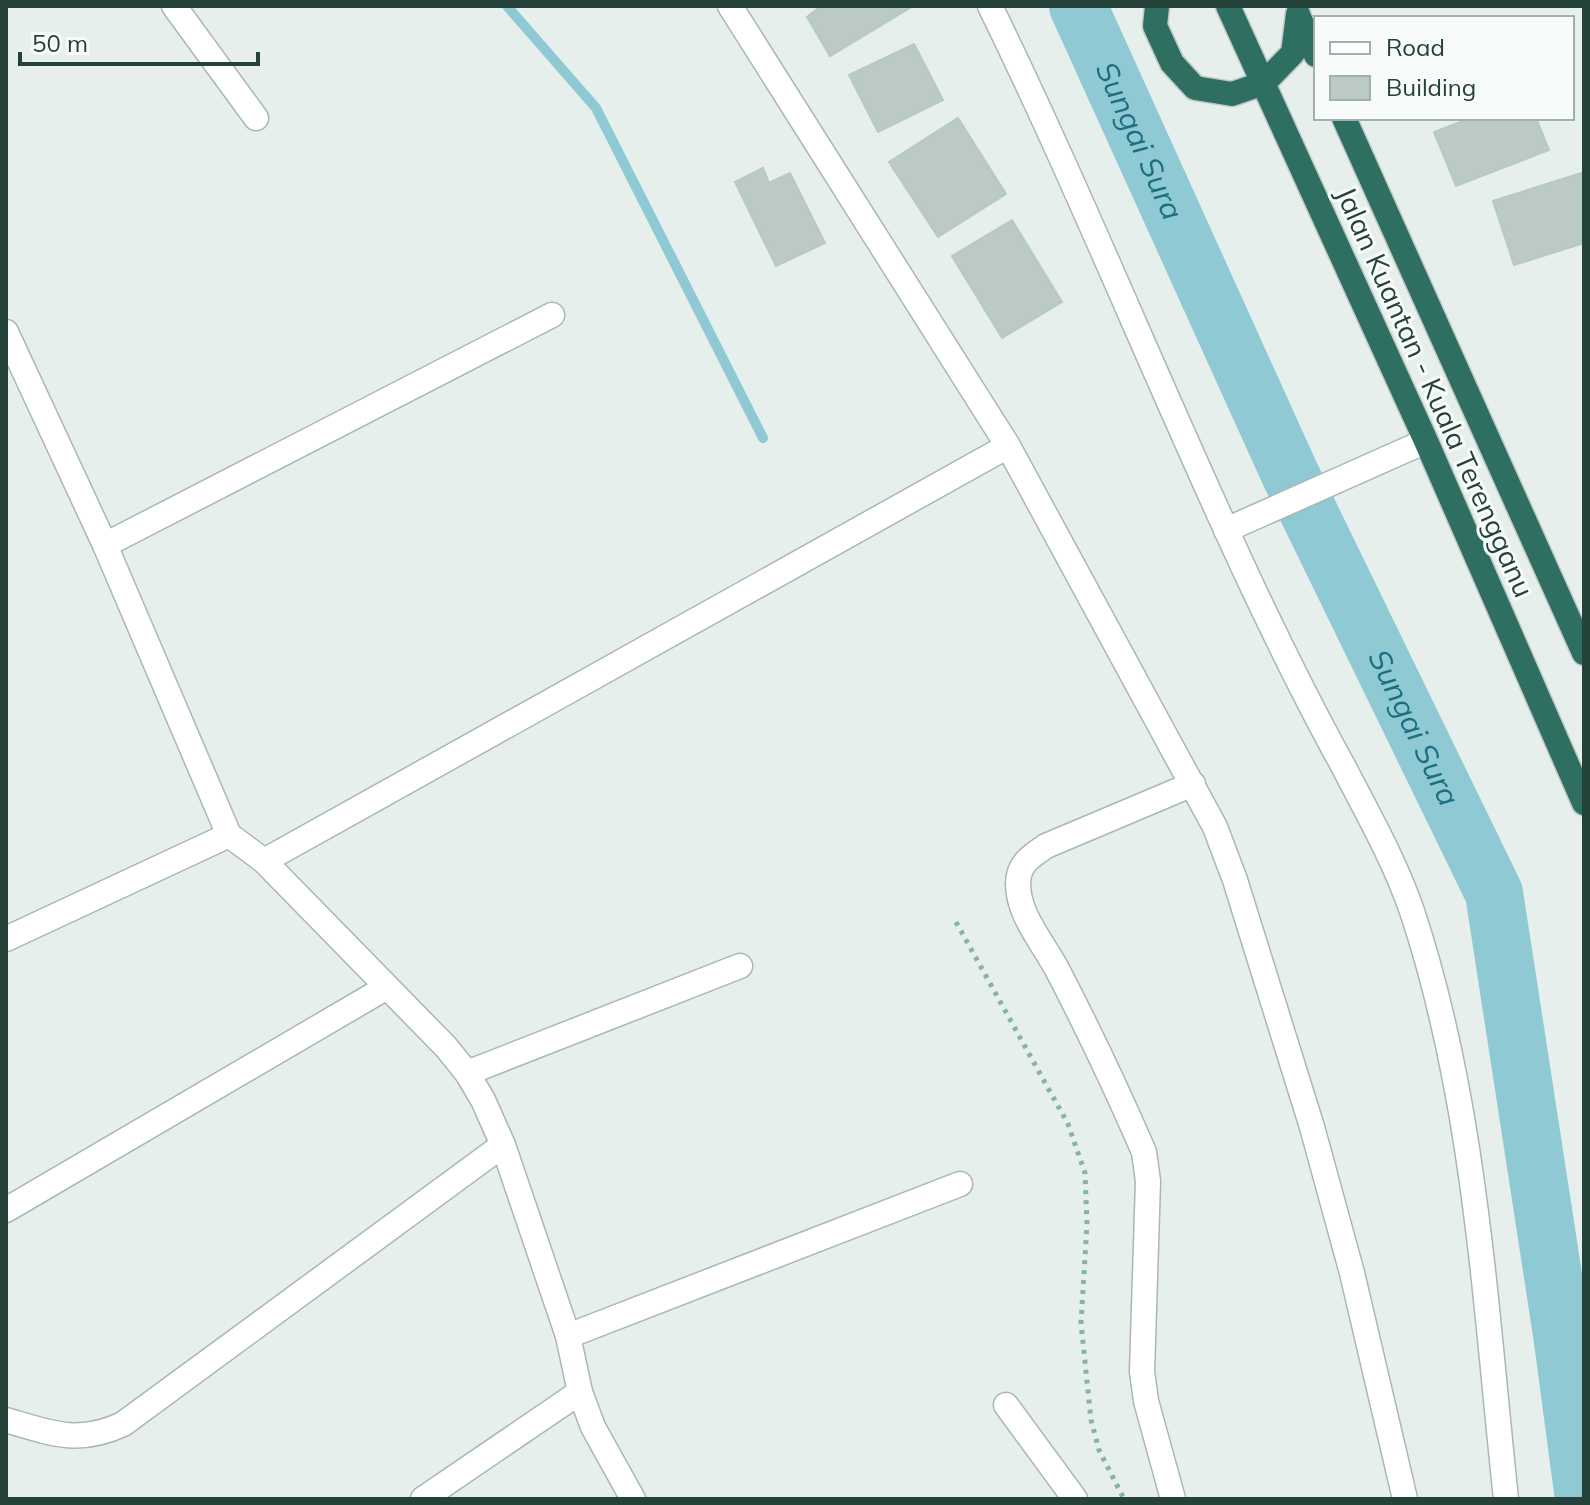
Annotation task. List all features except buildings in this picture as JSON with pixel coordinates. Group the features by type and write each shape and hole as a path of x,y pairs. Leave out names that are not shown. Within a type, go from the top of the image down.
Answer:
{"highway":[{"path":"1157,6 1155,26 1172,63 1195,88 1232,94 1264,83 1293,53 1296,10"},
{"name":"Jalan Kuantan - Kuala Terengganu","path":"1228,6 1426,441 1584,803"},
{"path":"1296,10 1314,50"},
{"name":"Jalan Kuantan - Kuala Terengganu","path":"1345,120 1584,653"}],"street":[{"path":"174,6 256,118"},
{"path":"730,6 1008,446 1215,827 1235,880 1312,1127 1352,1273 1405,1499"},
{"path":"990,6 1031,90 1176,423 1293,673 1391,857 1412,911 1428,965 1471,1164 1506,1499"},
{"path":"105,545 552,315"},
{"path":"6,332 105,545 229,835 264,861 446,1047 483,1100 503,1145 568,1336 580,1392 593,1427 633,1499"},
{"path":"1226,530 1426,441"},
{"path":"264,861 1008,446"},
{"path":"1173,1499 1146,1401 1142,1372 1148,1181 1144,1152 1058,972 1027,918 1020,900 1018,882 1021,867 1030,856 1046,846 1193,784"},
{"path":"6,939 229,835"},
{"path":"467,1073 740,966"},
{"path":"6,1210 387,987"},
{"path":"6,1420 55,1435 82,1437 102,1434 123,1424 503,1145"},
{"path":"568,1336 960,1184"},
{"path":"423,1499 580,1392"},
{"path":"1006,1405 1075,1499"}],"path":[{"path":"956,922 1068,1124 1085,1173 1087,1224 1081,1323 1086,1383 1099,1450 1124,1499"}],"waterway":[{"path":"507,6 596,108 763,438"},
{"name":"Sungai Sura","path":"1078,6 1290,474 1494,893 1562,1334 1584,1499"}]}
